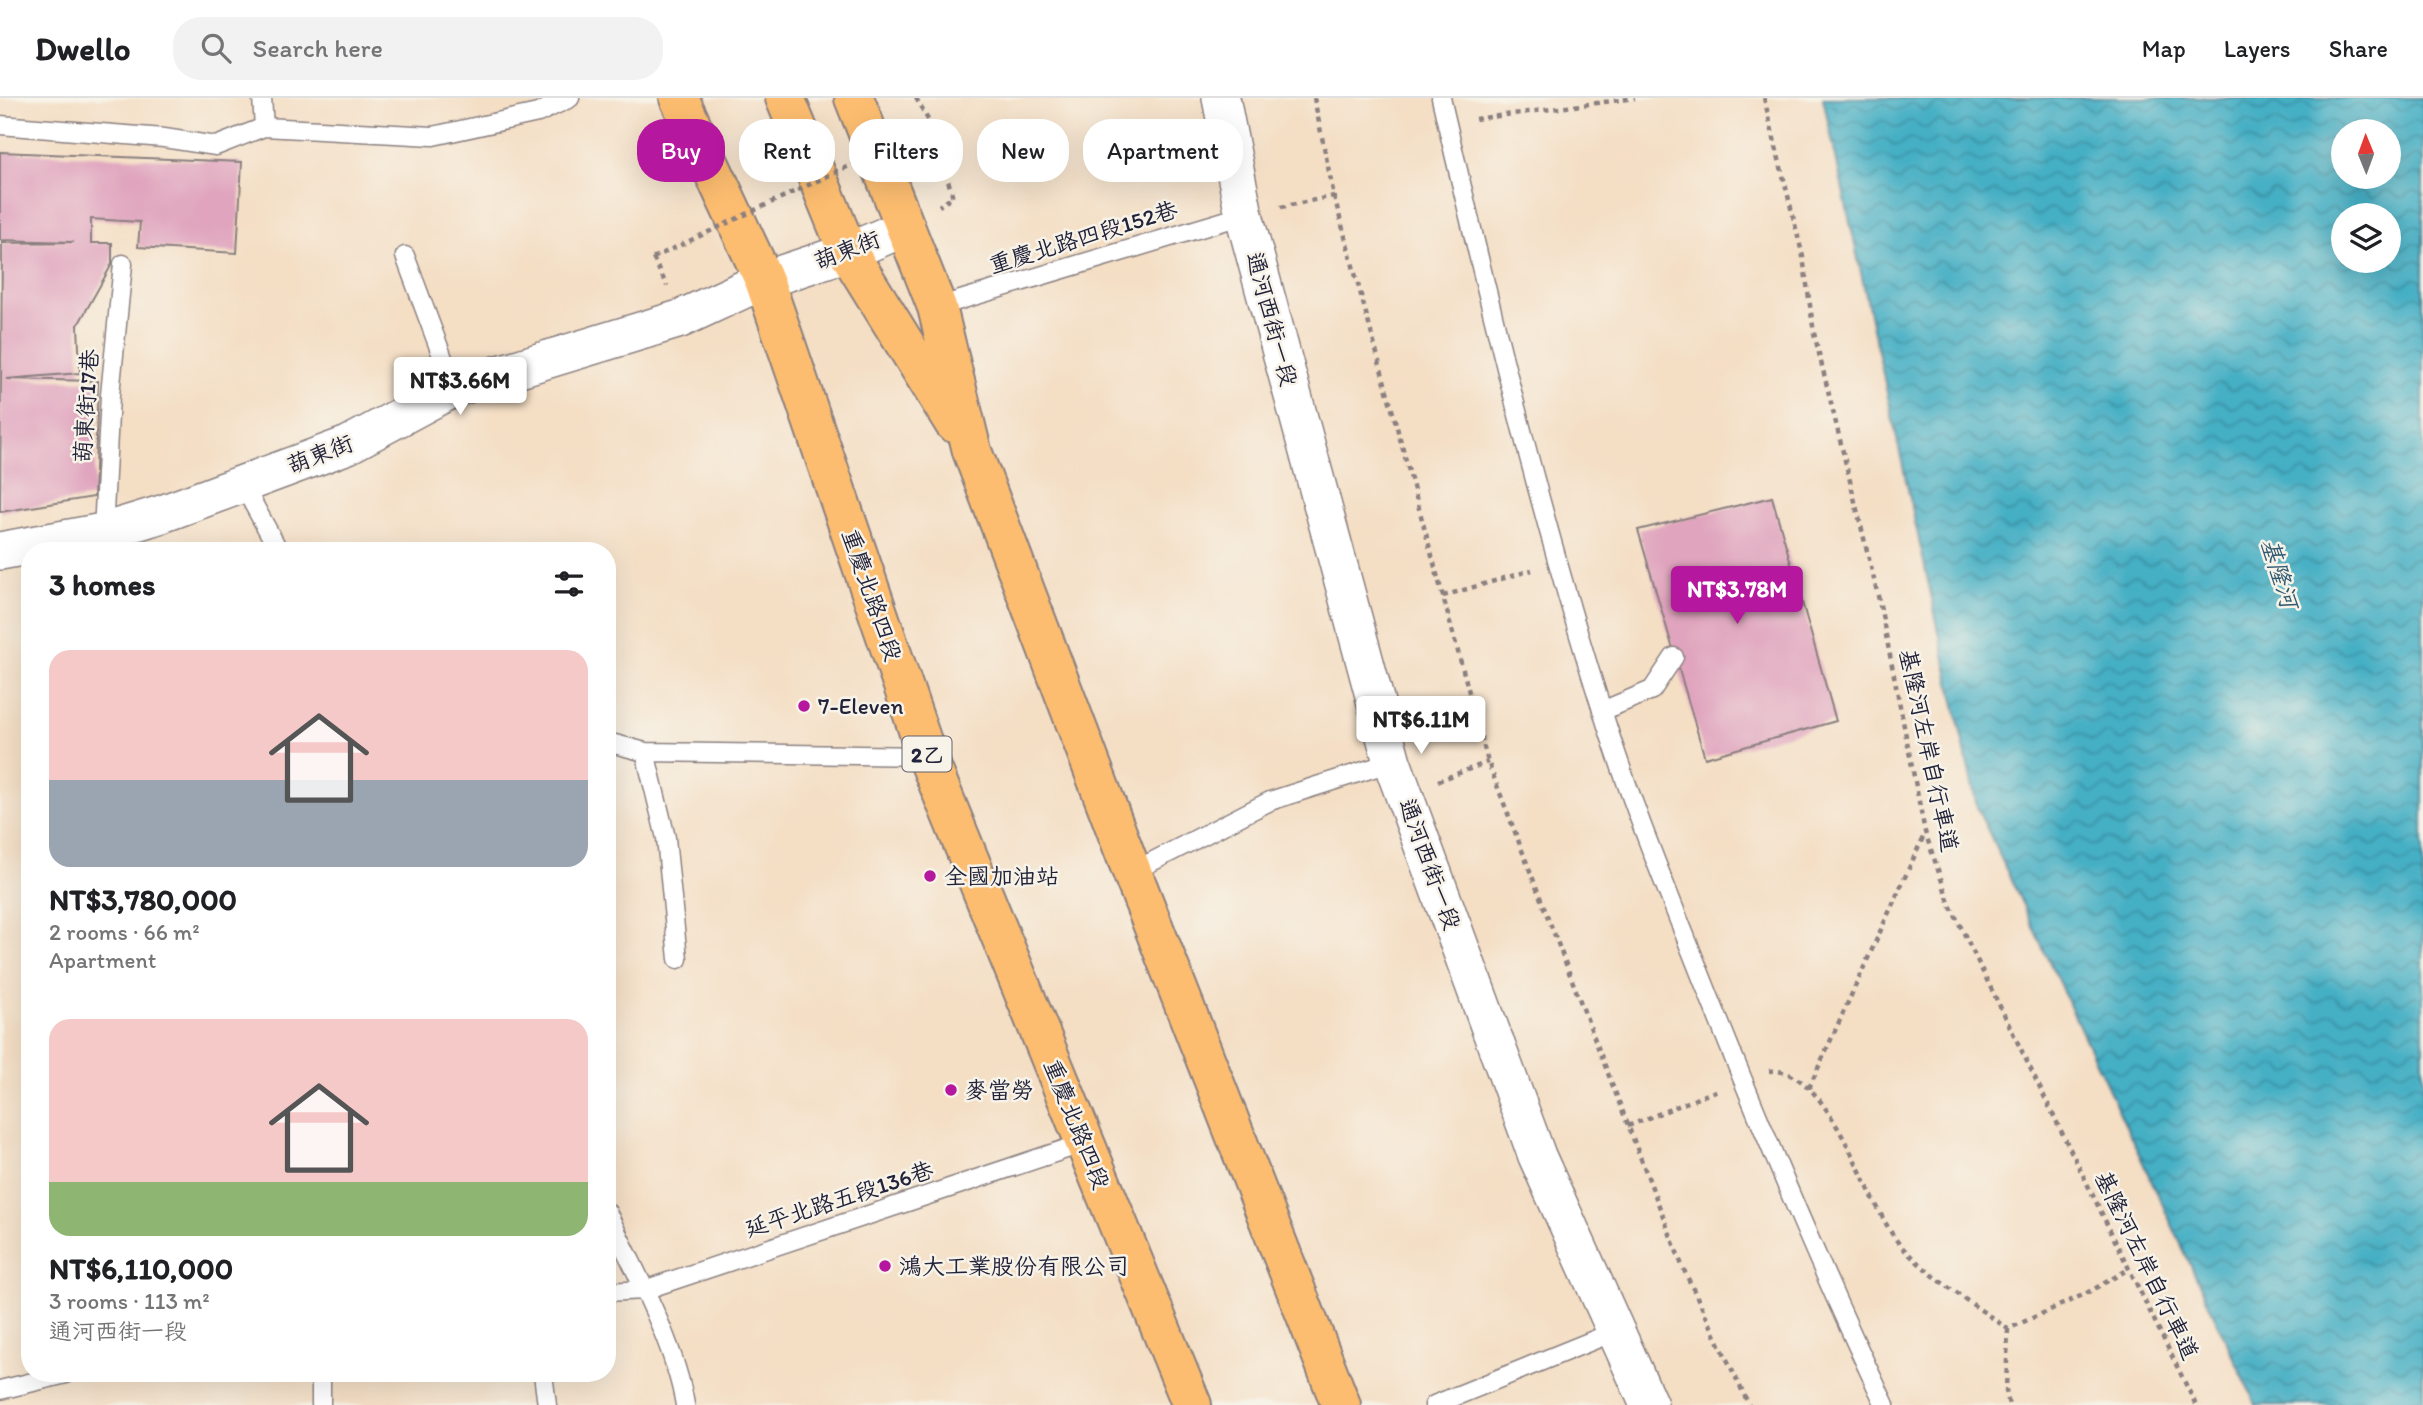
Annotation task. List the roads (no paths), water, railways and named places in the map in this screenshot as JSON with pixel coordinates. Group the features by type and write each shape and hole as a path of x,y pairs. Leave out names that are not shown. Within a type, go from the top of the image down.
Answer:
{"main road":[{"name":"重慶北路四段","path":"679,98 764,281 927,756 1192,1405"},
{"path":"785,98 848,252 972,451"},
{"path":"854,98 937,307 972,451 1132,872 1341,1405"}],"street":[{"name":"通河西街一段","path":"1220,98 1244,215 1392,762 1537,1156 1648,1405"},
{"name":"葫東街","path":"105,541 162,514 348,445 454,388 680,319 764,281 848,252 905,227"},
{"name":"葫東街","path":"0,551 21,549"}],"lane":[{"path":"262,98 264,127"},
{"path":"0,125 164,138 216,146 264,127 433,136 538,113 570,98"},
{"path":"1440,98 1497,337 1602,711 1665,886 1743,1081 1849,1331 1885,1405"},
{"name":"重慶北路四段152巷","path":"937,307 1244,215"},
{"path":"405,256 454,388"},
{"name":"葫東街17巷","path":"105,541 110,395 123,264"},
{"path":"242,483 274,542"},
{"path":"1602,711 1652,690 1674,657"},
{"path":"616,744 645,752 927,756"},
{"path":"645,752 666,838 678,959"},
{"path":"1132,872 1270,801 1392,762"},
{"name":"延平北路五段136巷","path":"616,1292 644,1290 1084,1143"},
{"path":"616,1231 644,1290 682,1386 685,1405"},
{"path":"1434,1405 1616,1331"},
{"path":"0,1390 33,1382"},
{"path":"321,1382 321,1405"},
{"path":"543,1382 547,1405"}],"water":[{"name":"基隆河","path":"1823,98 2423,98 2423,1405 2256,1405 1977,807"}],"place":[{"name":"7-Eleven","path":"804,706"},
{"name":"全國加油站","path":"930,876"},
{"name":"麥當勞","path":"951,1090"},
{"name":"鴻大工業股份有限公司","path":"885,1266"}]}
